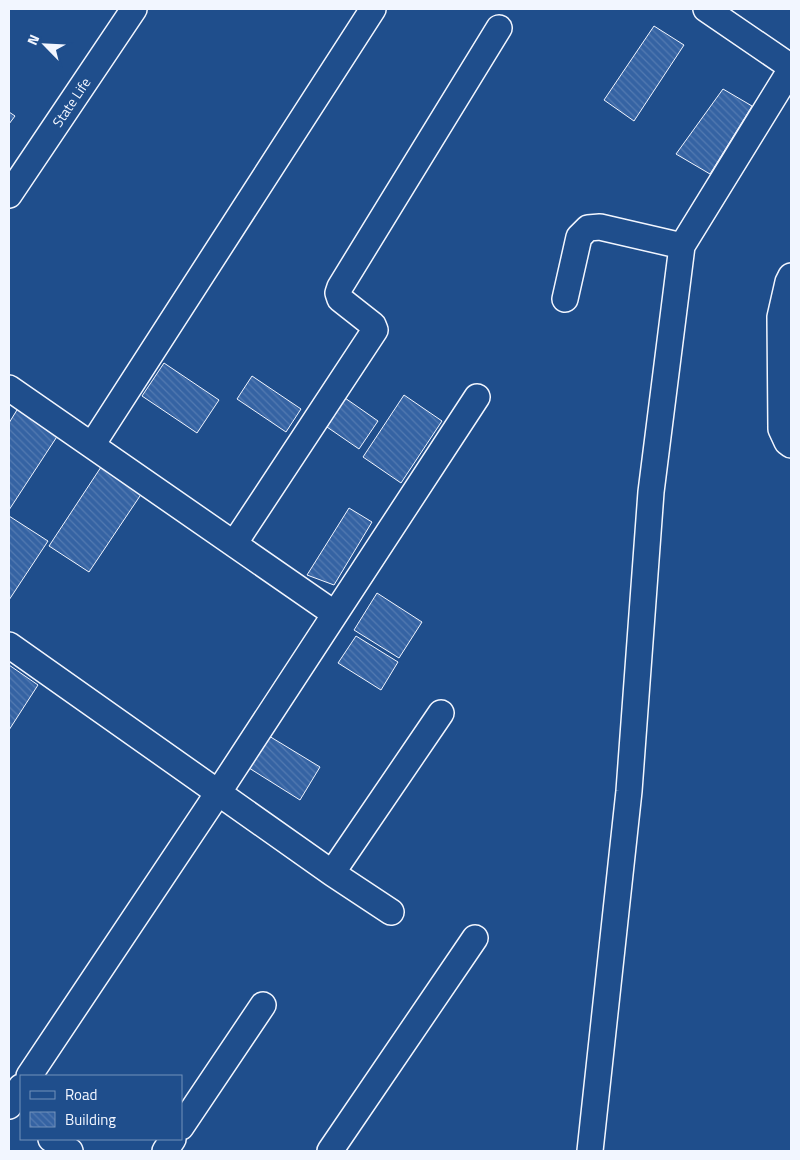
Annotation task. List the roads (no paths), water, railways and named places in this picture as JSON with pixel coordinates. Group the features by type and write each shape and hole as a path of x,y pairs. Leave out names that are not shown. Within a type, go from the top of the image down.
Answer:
{"street":[{"name":"State Life","path":"9,195 134,9"},
{"path":"92,445 373,9"},
{"path":"590,1151 629,791 651,492 682,246 791,68 706,9"},
{"path":"234,544 375,330 373,325 340,299 338,293 340,287 499,28"},
{"path":"565,299 579,237 588,228 600,227 682,246"},
{"path":"791,276 780,317 780,326 781,429 787,442 791,445"},
{"path":"9,388 335,614"},
{"path":"29,1075 218,793 477,397"},
{"path":"9,645 332,873 391,912"},
{"path":"332,873 441,713"},
{"path":"330,1151 475,938"},
{"path":"182,1125 263,1006"},
{"path":"9,1106 20,1089"},
{"path":"9,1110 20,1117"},
{"path":"54,1140 70,1151"},
{"path":"164,1151 172,1140"}]}
